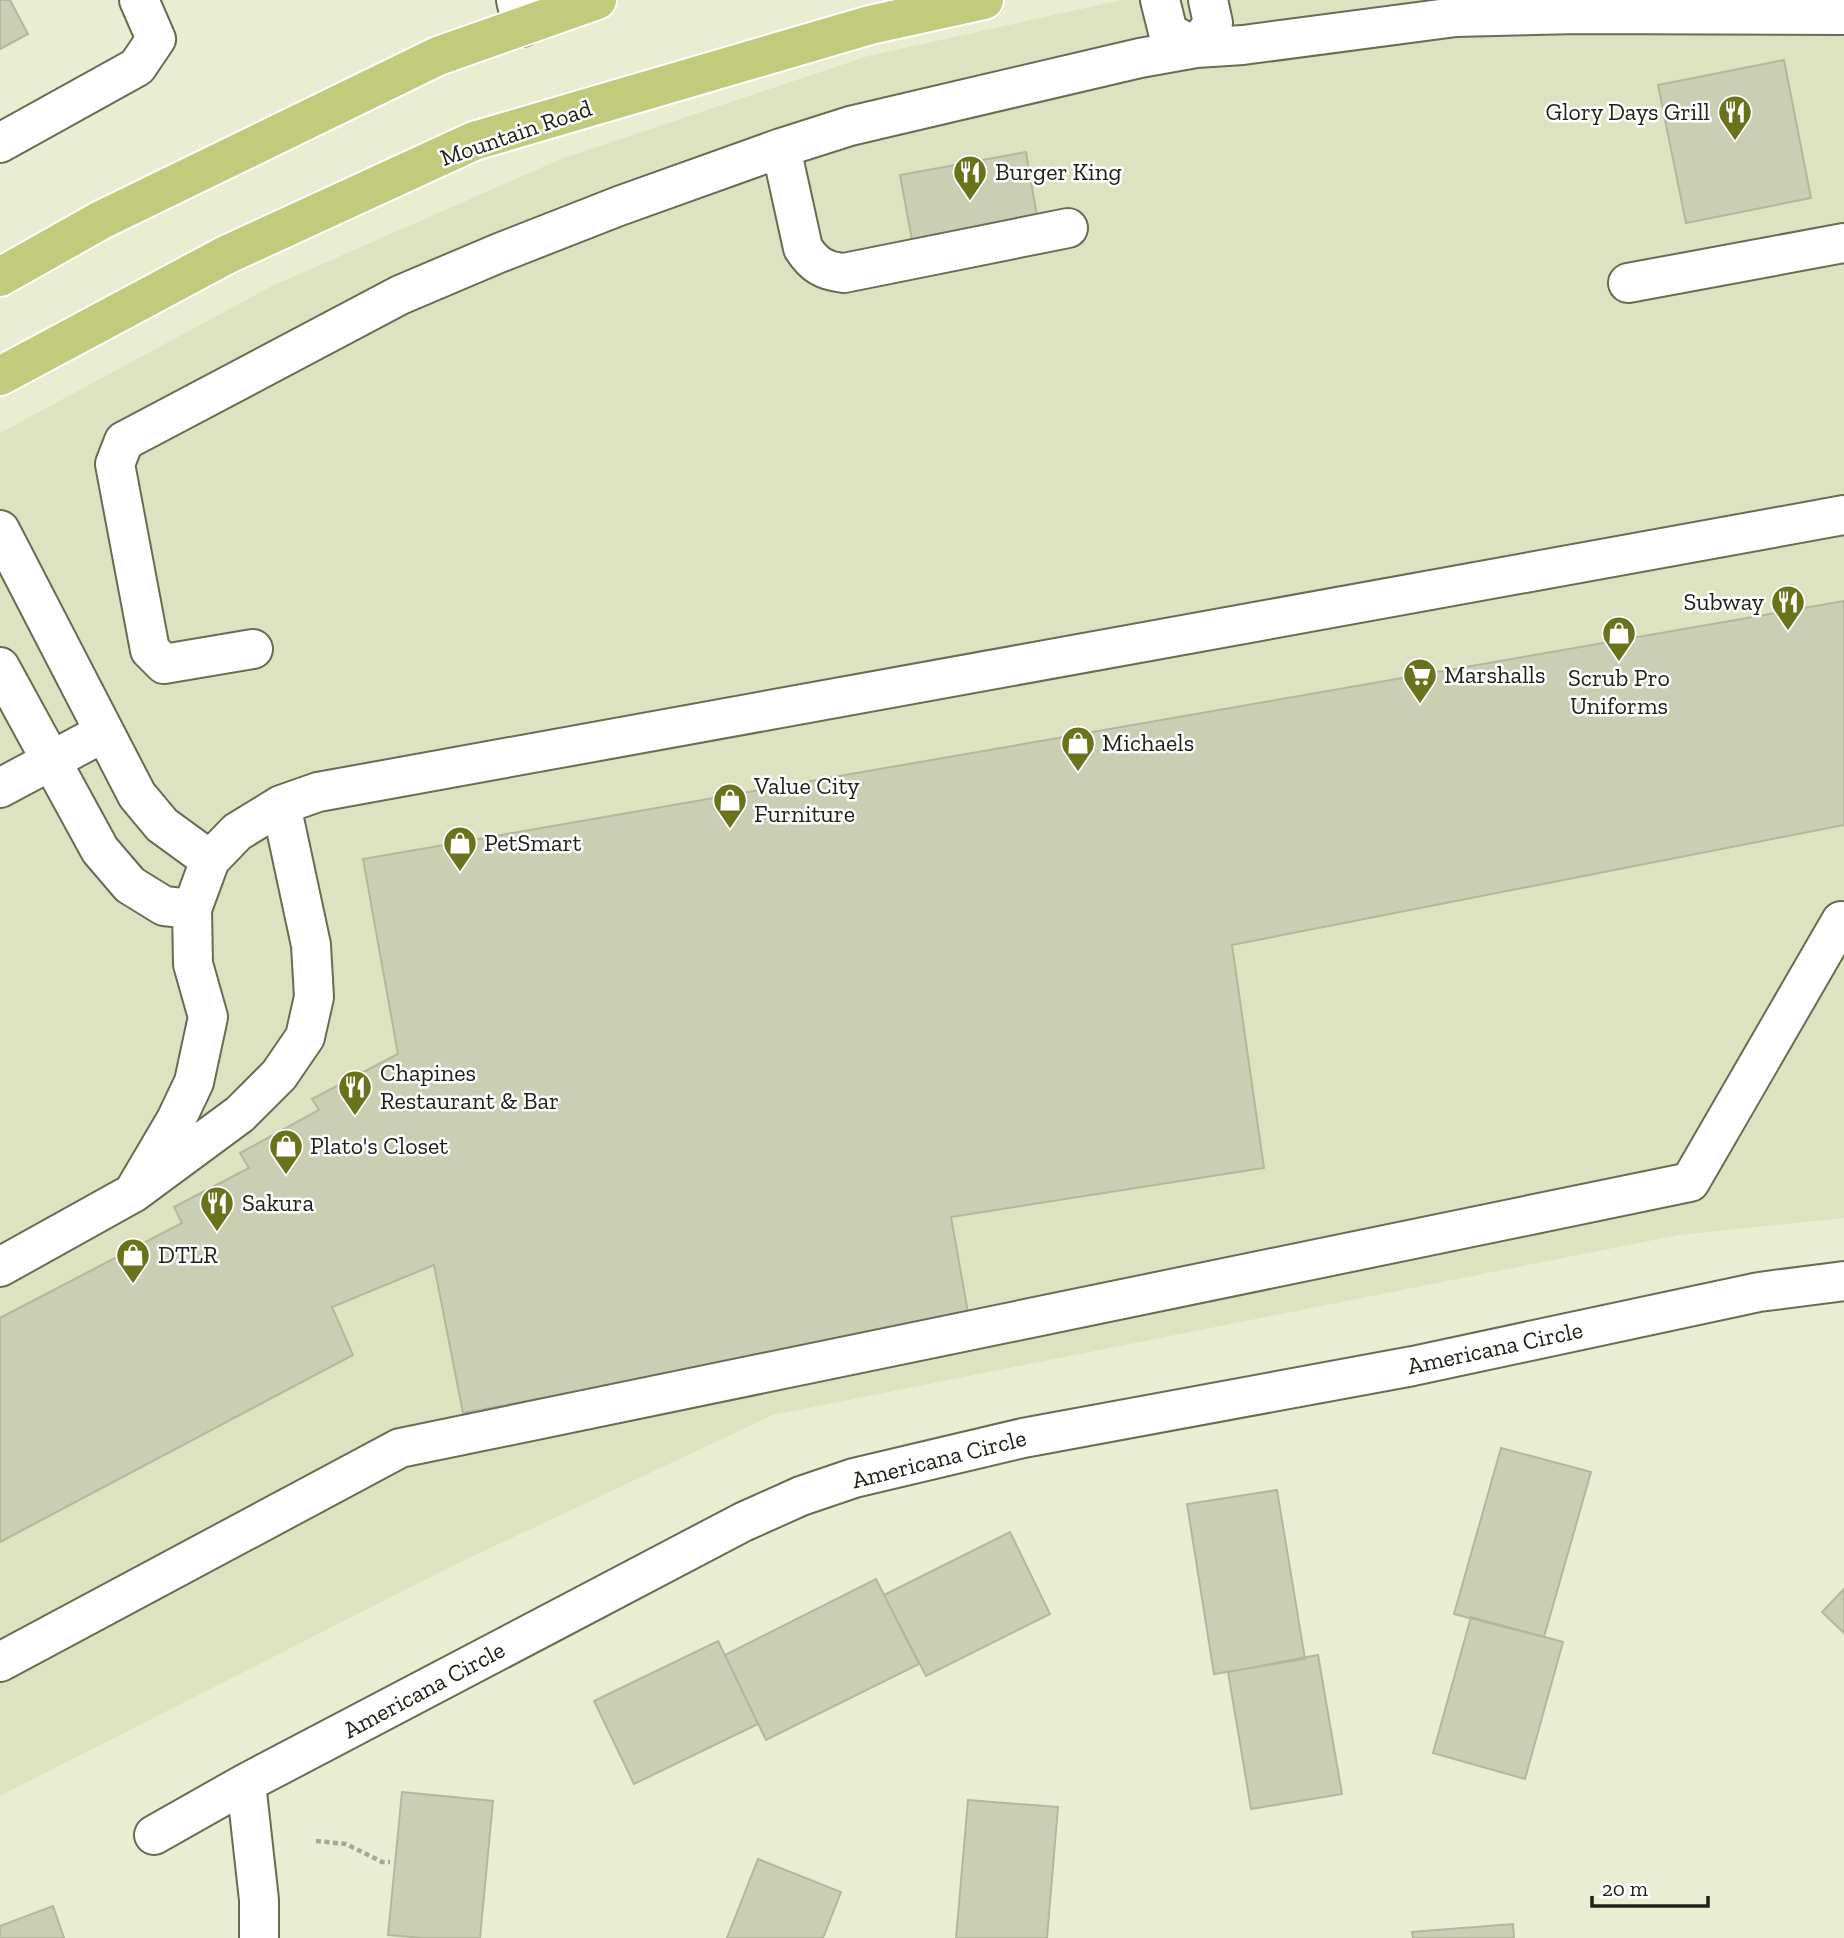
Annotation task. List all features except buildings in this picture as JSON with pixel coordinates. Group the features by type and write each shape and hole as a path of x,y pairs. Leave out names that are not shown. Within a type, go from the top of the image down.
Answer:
{"main road":[{"path":"0,277 101,220 438,56 519,13 597,0"},
{"name":"Mountain Road","path":"0,376 226,256 474,141 870,25 985,0"}],"street":[{"path":"0,143 137,67 156,39 139,0"},
{"path":"1160,0 1168,32 1196,48"},
{"path":"1196,48 1213,23 1208,0"},
{"path":"253,649 164,664 150,650 115,464 124,441 400,295 619,206 850,126 1140,58 1196,48 1243,45 1456,17 1844,16"},
{"path":"782,148 803,248 812,262 827,271 844,273 1068,228"},
{"path":"1628,283 1844,243"},
{"path":"133,1193 176,1120 194,1082 208,1017 192,964 192,909 210,860 237,832 281,805 318,792 1844,516"},
{"path":"0,530 137,795 162,825 210,860"},
{"path":"0,667 100,850 130,886 163,906 192,909"},
{"path":"0,788 103,733"},
{"path":"0,1267 133,1193 240,1114 279,1076 305,1037 314,997 311,945 281,805"},
{"path":"0,1662 400,1448 1690,1182 1843,918"},
{"name":"Americana Circle","path":"154,1835 246,1783 743,1522 801,1496 854,1478 1023,1438 1413,1366 1759,1292 1844,1281"},
{"path":"246,1783 259,1900 258,1938"}],"path":[{"path":"316,1840 346,1844 382,1862 390,1862"}],"shaded area":[{"path":"1122,0 1844,0 1844,1218 1679,1235 773,1415 446,1569 0,1796 0,433 272,286 561,159 868,56"}],"place":[{"name":"Glory Days Grill","path":"1735,142"},
{"name":"Burger King","path":"970,202"},
{"name":"Subway","path":"1788,632"},
{"name":"Scrub Pro Uniforms","path":"1619,663"},
{"name":"Marshalls","path":"1420,705"},
{"name":"Michaels","path":"1078,773"},
{"name":"Value City Furniture","path":"730,830"},
{"name":"PetSmart","path":"460,873"},
{"name":"Chapines Restaurant & Bar","path":"355,1117"},
{"name":"Plato's Closet","path":"286,1176"},
{"name":"Sakura","path":"217,1233"},
{"name":"DTLR","path":"133,1285"}]}
